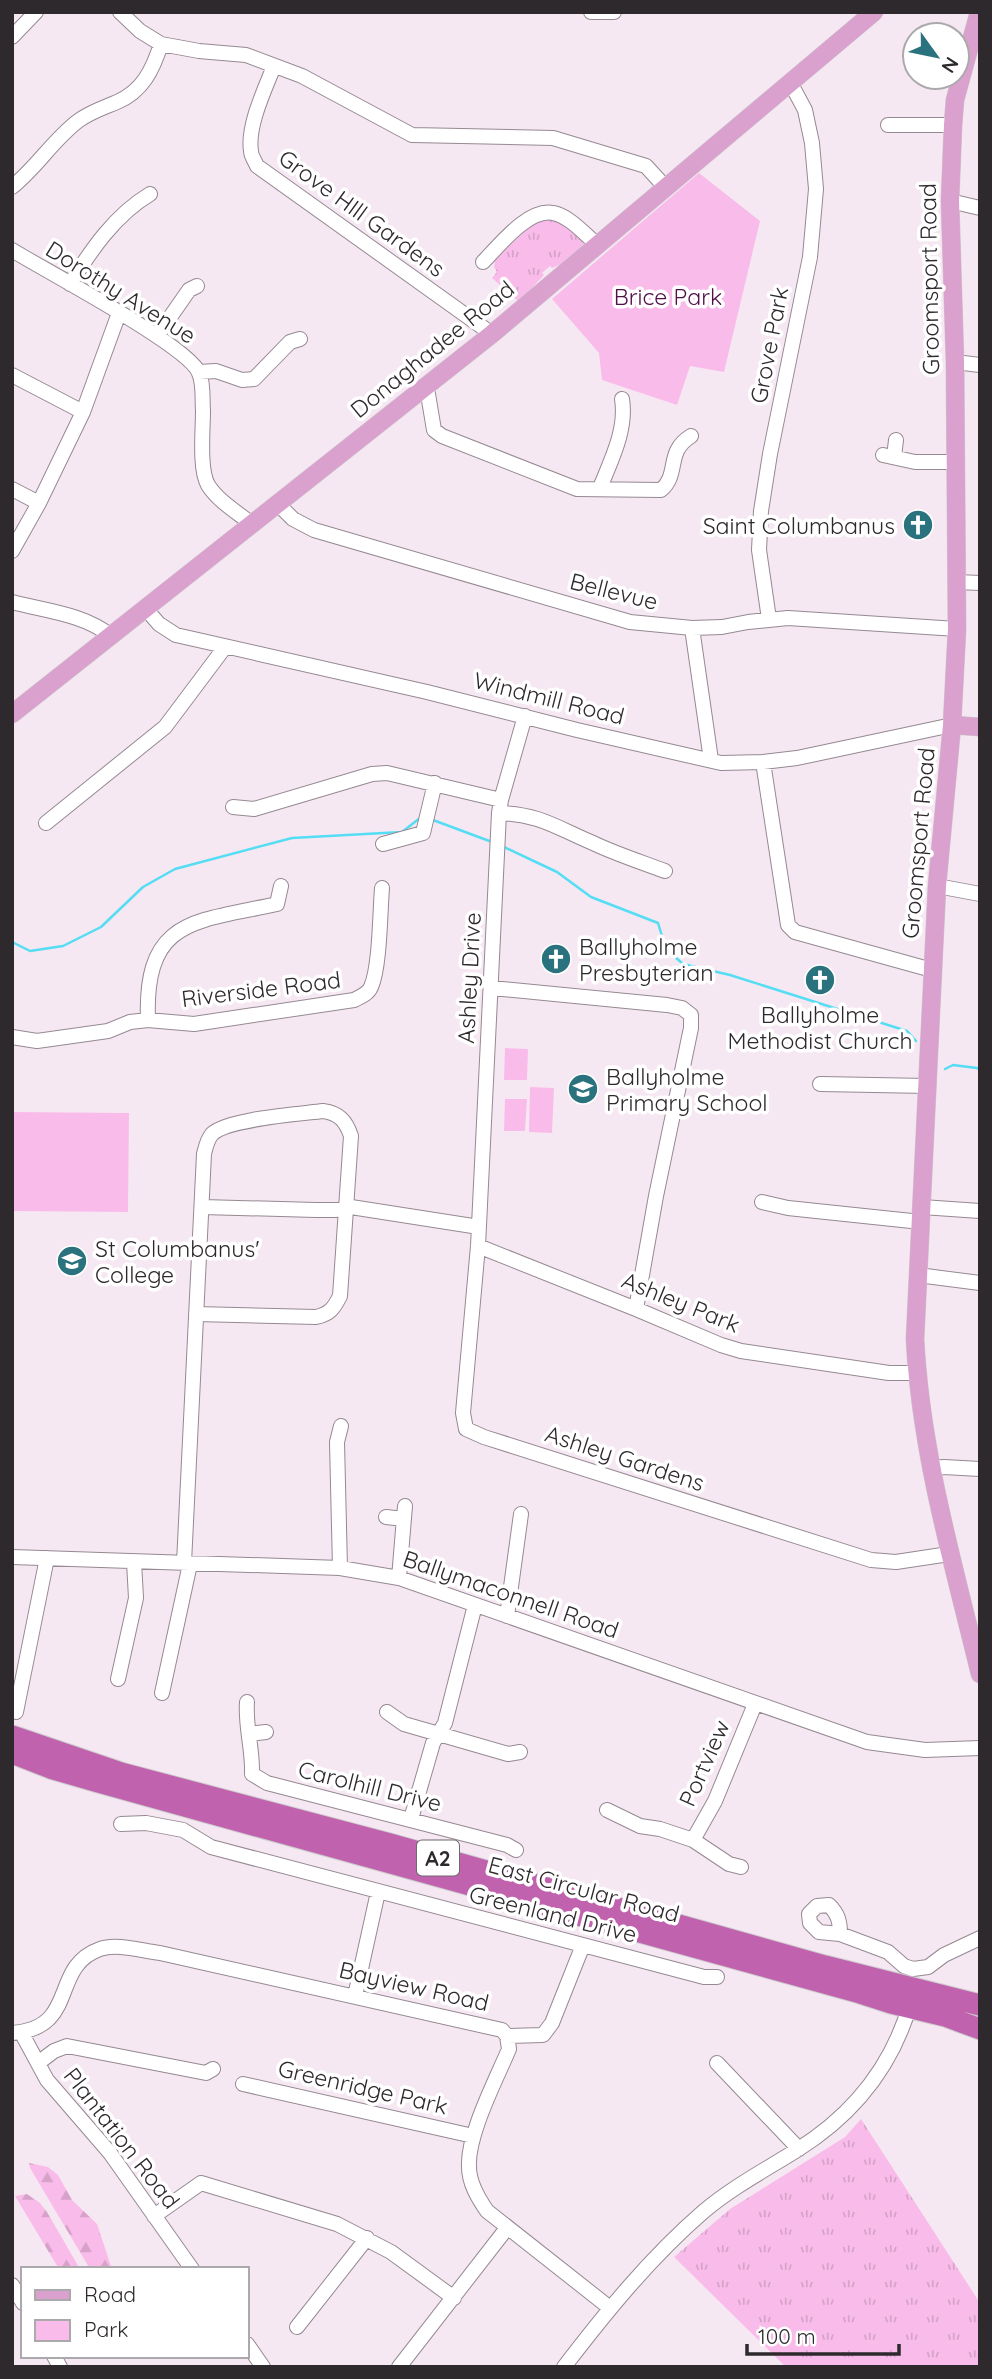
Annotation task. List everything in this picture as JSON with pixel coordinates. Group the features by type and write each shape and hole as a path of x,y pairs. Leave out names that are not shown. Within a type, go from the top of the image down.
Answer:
{"highway":[{"name":"East Circular Road","path":"13,1742 911,1999 980,2005"},
{"name":"East Circular Road","path":"911,1999 945,2017 980,2029"}],"main road":[{"name":"Donaghadee Road","path":"12,714 492,334 874,12"},
{"name":"Groomsport Road","path":"979,12 955,100 953,125 950,201 955,362 957,629 952,725 936,886 915,1339 930,1468 980,1672"},
{"path":"952,725 980,727"}],"street":[{"path":"12,37 36,12"},
{"path":"120,12 140,31 161,44 246,55 302,76 412,135 553,138 646,166 666,188"},
{"path":"591,12 614,12"},
{"path":"12,187 27,175 76,122 138,90 154,66 161,44"},
{"name":"Grove HIll Gardens","path":"274,66 262,95 251,138 251,152 257,166 492,334"},
{"name":"Grove Park","path":"769,619 759,550 761,511 770,453 810,257 816,189 812,143 805,110 790,82"},
{"path":"888,125 953,125"},
{"path":"70,284 103,236 150,194"},
{"path":"950,201 980,208"},
{"path":"483,262 524,222 538,214 554,213 598,245"},
{"name":"Dorothy Avenue","path":"12,250 157,336 199,372 207,484 252,524"},
{"path":"157,336 189,289 197,286"},
{"path":"12,551 39,503 83,412 119,313"},
{"path":"199,372 216,371 242,380 254,379 290,342 300,339"},
{"path":"955,362 980,365"},
{"path":"12,376 83,412"},
{"path":"424,388 428,394 434,430 442,436 577,489 661,490 668,484 675,453 681,442 691,436"},
{"path":"600,488 619,439 622,399"},
{"path":"896,440 888,456 915,462 956,462"},
{"path":"12,489 39,503"},
{"name":"Bellevue","path":"278,504 293,519 314,530 630,622 692,628 723,627 788,618 957,629"},
{"path":"957,582 980,583"},
{"path":"12,603 82,618 97,624 111,636"},
{"name":"Windmill Road","path":"146,609 159,624 176,635 711,760 740,764 797,758 952,725"},
{"path":"692,628 711,760"},
{"path":"46,823 166,727 225,647"},
{"name":"Ashley Drive","path":"478,1246 500,806 526,716"},
{"path":"763,762 788,925 794,932 932,970"},
{"path":"233,807 254,809 372,774 387,773 435,783 550,822 593,844 666,871"},
{"path":"383,844 424,833 435,783"},
{"path":"148,1020 147,994 151,970 166,939 198,921 277,904 281,886"},
{"path":"936,886 980,894"},
{"name":"Riverside Road","path":"12,1037 37,1041 108,1031 148,1020 194,1024 340,1003 363,996 370,988 376,960 382,888"},
{"path":"492,988 667,1005 691,1015 691,1028 636,1309"},
{"path":"820,1084 928,1086"},
{"path":"162,1693 187,1563 196,1314 206,1143 213,1133 227,1124 323,1111 335,1113 347,1124 351,1136 342,1209 340,1296 334,1309 316,1317 196,1314"},
{"path":"762,1202 788,1208 921,1215 980,1211"},
{"path":"202,1207 351,1207 479,1227"},
{"name":"Ashley Park","path":"478,1246 741,1351 889,1373 917,1373"},
{"name":"Ashley Gardens","path":"478,1246 463,1413 466,1429 496,1441 871,1560 896,1562 949,1554"},
{"path":"918,1275 980,1283"},
{"path":"340,1568 337,1442 341,1426"},
{"path":"930,1468 980,1469"},
{"path":"386,1517 404,1513 399,1578"},
{"path":"507,1616 521,1514"},
{"name":"Ballymaconnell Road","path":"12,1557 340,1568 399,1578 867,1742 925,1750 980,1748"},
{"path":"16,1712 47,1559"},
{"path":"118,1679 136,1598 134,1562"},
{"path":"411,1819 433,1743 445,1723 475,1605"},
{"name":"Carolhill Drive","path":"247,1702 246,1715 253,1755 252,1774 267,1783 411,1819 507,1845 516,1850"},
{"name":"Portview","path":"693,1840 715,1801 755,1704"},
{"path":"387,1712 404,1724 508,1754 520,1752"},
{"path":"249,1734 266,1732"},
{"name":"Portview","path":"607,1810 623,1826 693,1840 732,1868"},
{"name":"Greenland Drive","path":"129,1828 146,1823 183,1830 211,1847 704,1977 717,1977"},
{"path":"355,1996 378,1892"},
{"path":"839,1934 888,1952 904,1966 914,1969 928,1967 944,1955 980,1938"},
{"path":"507,2036 543,2035 552,2023 583,1945"},
{"name":"Bayview Road","path":"17,2033 44,2023 52,2016 59,2008 69,1976 78,1964 103,1948 160,1953 502,2029 507,2036 509,2049 473,2136 468,2166 475,2194 486,2211 610,2308"},
{"path":"564,2367 636,2276 705,2211 799,2149 844,2115 860,2099 882,2068 903,2026 911,1999"},
{"name":"Plantation Road","path":"17,2033 47,2080 110,2153 191,2267"},
{"path":"38,2063 54,2051 67,2046 206,2073 213,2069"},
{"path":"717,2063 799,2149"},
{"name":"Greenridge Park","path":"243,2084 473,2136"},
{"path":"155,2216 201,2183 337,2224 391,2252 453,2298"},
{"path":"400,2367 507,2228"},
{"path":"298,2327 367,2238"},
{"path":"248,2345 263,2367"}],"green space":[{"name":"Brice Park","path":"699,173 760,221 724,372 690,366 677,405 602,380 599,353 552,299"},
{"path":"548,218 561,220 584,242 583,245 562,264 552,268 550,266 542,273 544,275 519,302 492,278 497,272 494,267 495,260 532,224"},
{"path":"505,1048 528,1049 527,1080 504,1080"},
{"path":"530,1087 554,1088 552,1133 529,1132"},
{"path":"505,1099 527,1099 525,1131 504,1131"},
{"path":"12,1112 129,1113 128,1212 12,1211"},
{"path":"861,2119 980,2303 980,2367 786,2367 674,2257 730,2209 845,2137"},
{"path":"29,2163 48,2167 58,2175 72,2200 97,2224 111,2267 89,2267"},
{"path":"27,2194 40,2203 79,2267 58,2267 15,2196"}],"waterway":[{"path":"12,942 30,951 63,946 101,927 143,887 175,869 292,838 402,832 420,818"},
{"path":"433,820 492,842"},
{"path":"502,846 557,872 591,897 658,923 666,949 683,964 730,975 907,1031 916,1041"},
{"path":"945,1069 953,1065 980,1070"}],"place":[{"name":"Saint Columbanus","path":"918,525"},
{"name":"Ballyholme Presbyterian","path":"556,959"},
{"name":"Ballyholme Methodist Church","path":"820,980"},
{"name":"Ballyholme Primary School","path":"583,1089"},
{"name":"St Columbanus' College","path":"72,1261"}]}
